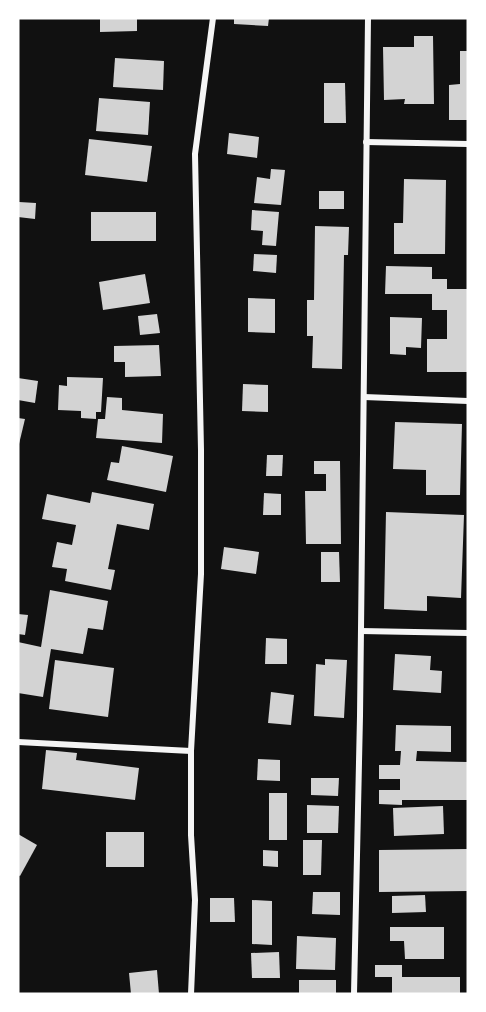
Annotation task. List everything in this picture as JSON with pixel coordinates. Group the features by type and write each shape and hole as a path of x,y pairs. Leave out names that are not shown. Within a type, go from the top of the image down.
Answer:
{"street":[{"path":"191,994 195,900 191,835 191,751 201,574 195,154 213,18"},
{"path":"354,994 362,631 368,18"},
{"path":"366,142 468,144"},
{"path":"364,397 468,401"},
{"path":"362,631 468,633"},
{"path":"18,742 191,751"}],"building":[{"path":"100,18 137,18 137,31 100,32"},
{"path":"234,18 269,18 268,26 234,24"},
{"path":"414,36 433,36 434,104 404,104 405,99 384,100 383,47 414,47"},
{"path":"460,51 468,51 468,120 449,120 449,85 460,84"},
{"path":"115,58 164,61 163,90 113,87"},
{"path":"324,83 345,83 346,123 324,123"},
{"path":"99,98 150,102 148,135 96,131"},
{"path":"229,133 259,137 257,158 227,154"},
{"path":"89,139 152,146 147,182 85,175"},
{"path":"271,169 285,170 281,205 254,203 257,177 270,179"},
{"path":"404,179 446,180 445,254 394,254 394,223 403,223"},
{"path":"319,191 344,191 344,209 319,209"},
{"path":"19,202 36,203 35,219 18,217"},
{"path":"252,210 279,212 276,246 262,245 263,231 251,230"},
{"path":"91,212 156,212 156,241 91,241"},
{"path":"315,226 349,227 348,255 344,255 342,369 312,368 313,336 307,336 307,300 314,300"},
{"path":"254,254 277,255 276,273 253,271"},
{"path":"386,266 432,267 432,279 447,279 447,289 468,289 468,372 427,372 427,339 447,339 447,310 432,310 432,294 385,294"},
{"path":"145,274 150,303 103,310 99,282"},
{"path":"248,298 275,299 275,333 248,332"},
{"path":"157,314 160,333 140,335 138,316"},
{"path":"390,317 422,318 421,348 406,347 406,355 390,354"},
{"path":"159,345 161,376 125,377 125,362 114,362 114,346"},
{"path":"67,377 103,378 101,412 96,412 96,419 81,418 81,411 58,410 59,385 67,386"},
{"path":"18,378 38,381 35,403 18,400"},
{"path":"243,384 268,385 268,412 242,411"},
{"path":"107,397 122,398 122,410 163,414 162,443 96,438 98,419 105,419"},
{"path":"18,418 25,419 19,444 18,444"},
{"path":"395,422 462,424 460,495 426,495 426,470 393,469"},
{"path":"122,446 173,456 166,492 107,480 111,462 119,463"},
{"path":"267,455 283,455 282,476 266,476"},
{"path":"314,461 340,461 341,544 306,544 305,491 326,491 326,474 314,474"},
{"path":"92,492 154,504 149,530 117,524 108,569 115,570 111,590 65,581 67,569 52,567 57,542 72,545 76,525 42,519 47,494 90,503"},
{"path":"264,493 281,494 281,515 263,515"},
{"path":"386,512 464,515 461,598 427,596 427,611 384,609"},
{"path":"224,547 259,552 256,574 221,569"},
{"path":"321,552 339,552 340,582 321,582"},
{"path":"50,590 108,601 103,630 88,628 83,654 51,649 43,697 18,693 18,642 41,647"},
{"path":"18,614 28,615 25,635 18,634"},
{"path":"266,638 287,639 287,664 265,664"},
{"path":"395,654 431,656 430,670 442,671 441,693 393,690"},
{"path":"325,659 347,660 344,718 314,716 316,664 325,665"},
{"path":"55,660 114,668 108,717 49,709"},
{"path":"271,692 294,695 291,725 268,723"},
{"path":"396,725 451,726 451,752 417,751 416,761 468,762 468,800 402,800 402,805 379,804 379,790 400,790 400,779 379,779 379,765 400,765 401,751 395,751"},
{"path":"46,750 77,753 76,760 139,768 135,800 42,789"},
{"path":"258,759 280,760 280,781 257,780"},
{"path":"311,778 339,778 338,796 311,795"},
{"path":"269,793 287,793 287,840 269,840"},
{"path":"307,805 339,806 338,833 307,833"},
{"path":"443,806 444,834 394,836 393,808"},
{"path":"106,832 144,832 144,867 106,867"},
{"path":"18,834 37,845 20,876 18,875"},
{"path":"303,840 322,840 321,875 303,875"},
{"path":"468,849 468,891 379,892 379,850"},
{"path":"263,850 278,851 278,867 263,866"},
{"path":"313,892 340,892 340,915 312,914"},
{"path":"425,895 426,912 392,913 392,896"},
{"path":"210,898 234,898 235,922 210,922"},
{"path":"252,900 272,901 272,945 252,944"},
{"path":"390,927 444,927 444,959 405,959 404,941 390,941"},
{"path":"297,936 336,938 335,970 296,969"},
{"path":"279,952 280,978 252,978 251,953"},
{"path":"375,965 402,965 402,977 460,977 460,994 392,994 392,977 375,977"},
{"path":"157,970 159,994 131,994 129,973"},
{"path":"299,980 336,980 336,994 299,994"}]}
